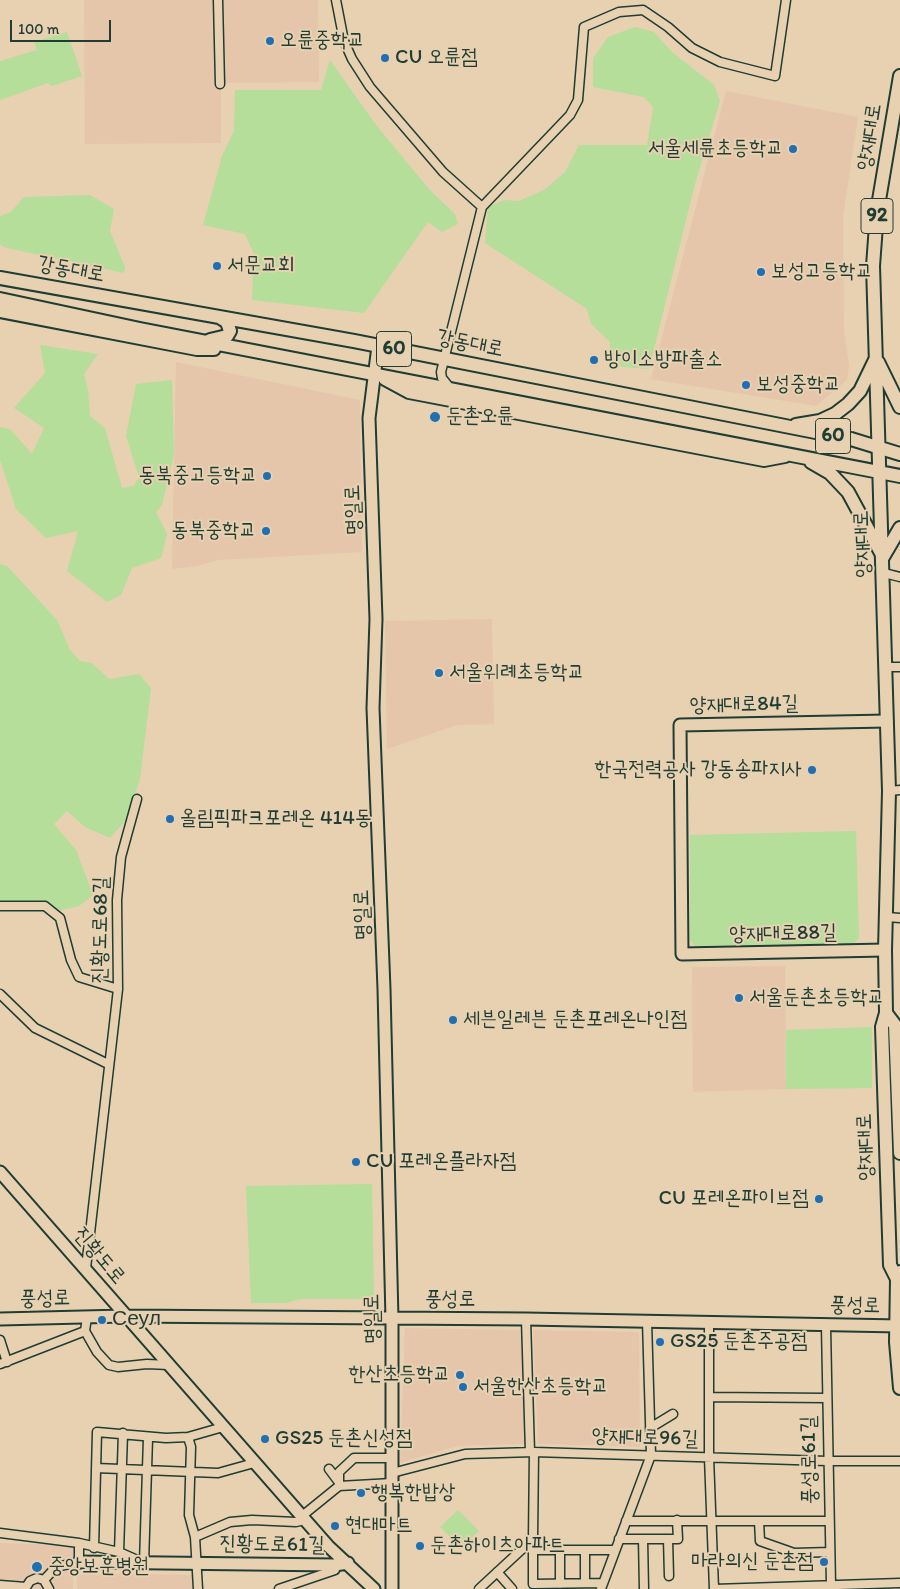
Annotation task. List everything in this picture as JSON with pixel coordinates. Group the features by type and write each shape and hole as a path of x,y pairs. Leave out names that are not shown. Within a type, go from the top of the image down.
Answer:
{"main road":[{"name":"양재대로","path":"900,76 877,212 873,266 884,573 887,721 894,790 885,950 886,1013 882,1027 890,1265 898,1275 900,1388"},
{"name":"강동대로","path":"0,278 378,346 851,439 900,454"},
{"name":"강동대로","path":"0,299 202,341 900,476"},
{"path":"0,311 198,349 247,349"},
{"path":"202,341 227,336 230,326 217,316"},
{"name":"명일로","path":"378,346 370,418 376,619 373,708 384,992 392,1319 392,1589"},
{"path":"876,358 900,407"},
{"path":"787,426 820,421 838,412 860,391 876,358"},
{"path":"374,373 409,392 764,460 794,455 830,473 848,492 883,557"},
{"path":"883,557 900,528"},
{"name":"양재대로84길","path":"682,954 680,725 887,721"},
{"name":"양재대로88길","path":"682,954 876,952 885,950"},
{"name":"양재대로","path":"886,1013 895,1025 898,1040 900,1153"},
{"name":"진황도로","path":"0,1172 86,1268 124,1316 328,1546 374,1589"},
{"path":"104,1316 107,1294"},
{"name":"풍성로","path":"0,1319 124,1316 526,1319 898,1326"},
{"path":"303,1565 324,1556 328,1546"},
{"name":"진황도로61길","path":"79,1562 348,1564"}],"street":[{"path":"218,0 220,84"},
{"path":"336,0 344,41 352,59 370,87 443,172 482,207"},
{"path":"451,389 442,378 441,372 482,207 570,115 578,100 584,27 619,12 643,10 668,27 692,48 720,62 775,76 786,0"},
{"path":"884,573 900,577"},
{"path":"886,667 900,667"},
{"name":"진황도로68길","path":"86,1268 118,989 117,900 121,857 137,799"},
{"path":"0,906 45,906 60,918 71,960 79,976 118,989"},
{"path":"887,918 900,918"},
{"path":"0,994 35,1028 108,1064"},
{"path":"87,1317 85,1331 97,1352 109,1365 118,1367 147,1364 169,1366"},
{"path":"526,1319 532,1452 533,1584 543,1586 560,1584 602,1586 651,1455 647,1321"},
{"path":"709,1322 709,1457 714,1589 900,1583"},
{"name":"풍성로61길","path":"826,1325 827,1461 831,1585"},
{"path":"0,1340 4,1363 85,1331"},
{"name":"풍성로61길","path":"709,1398 826,1398"},
{"path":"650,1428 673,1414"},
{"path":"94,1548 97,1432 123,1433 148,1438 188,1437 223,1427"},
{"path":"119,1552 123,1433"},
{"name":"진황도로61길","path":"188,1437 191,1447 188,1515 195,1537 198,1589"},
{"path":"144,1563 148,1438"},
{"name":"양재대로96길","path":"392,1478 465,1454 532,1452 827,1461 900,1461"},
{"path":"195,1537 230,1522 252,1520 296,1522 304,1518 338,1483 339,1472 354,1458 392,1458"},
{"path":"96,1468 218,1473 254,1463"},
{"path":"329,1469 338,1483"},
{"path":"338,1483 392,1478"},
{"path":"620,1539 678,1539 678,1520"},
{"name":"풍성로61길","path":"626,1521 829,1521"},
{"path":"759,1521 760,1540 794,1553 830,1552"},
{"name":"진황도로61길","path":"0,1533 79,1543 94,1548 119,1552 144,1563"},
{"path":"479,1589 534,1539"},
{"path":"644,1539 644,1589"},
{"path":"668,1539 669,1576"},
{"path":"44,1580 56,1567 79,1562 79,1543"},
{"path":"533,1550 615,1550"},
{"path":"560,1550 560,1584"},
{"path":"585,1550 585,1584"},
{"path":"280,1589 335,1570 335,1565"},
{"path":"497,1572 512,1589"},
{"path":"0,1585 26,1588 33,1579 44,1580"},
{"path":"44,1580 49,1589"}],"shaded area":[{"path":"84,0 318,0 319,82 221,83 221,143 85,144"},
{"name":"보성고등학교","path":"726,91 858,117 843,217 844,328 849,367 847,380 816,406 651,379"},
{"name":"동북중고등학교","path":"176,362 360,400 362,552 218,560 198,566 172,569"},
{"name":"서울위례초등학교","path":"492,619 494,724 457,725 387,749 385,621"},
{"name":"서울둔촌초등학교","path":"785,966 786,1089 693,1092 692,967"},
{"name":"서울한산초등학교","path":"405,1328 522,1330 527,1444 457,1446 400,1463"},
{"path":"533,1330 639,1332 640,1447 538,1444"},
{"name":"중앙보훈병원","path":"0,1543 74,1545 73,1589 0,1589"},
{"path":"77,1573 196,1575 195,1589 77,1589"}],"green space":[{"path":"635,27 654,32 672,52 714,85 720,101 695,184 649,369 622,367 609,357 610,342 591,324 587,309 485,243 488,207 504,200 519,201 544,190 565,172 579,145 647,145 653,107 644,97 593,87 593,58 608,37"},
{"path":"67,32 82,76 52,86 48,83 0,100 0,61 37,50 34,42"},
{"path":"330,60 376,125 430,190 455,214 458,224 442,232 428,222 364,313 252,300 254,254 245,234 203,225 222,156 234,131 235,90 321,90"},
{"path":"90,195 114,209 110,231 125,267 124,273 3,247 0,244 0,216 11,212 24,197"},
{"path":"40,345 98,354 84,374 88,390 90,416 105,428 122,488 134,486 139,477 126,436 136,384 172,380 174,454 162,505 156,512 167,534 161,558 132,568 121,595 107,602 67,571 78,531 46,538 16,509 0,460 0,427 10,429 32,454 44,428 14,408 45,373"},
{"path":"0,564 7,566 57,620 70,650 80,661 92,663 109,679 139,674 151,688 140,779 126,820 110,838 85,827 67,811 54,824 76,850 93,895 79,906 56,911 38,902 0,901"},
{"path":"856,831 859,937 853,945 696,948 690,939 690,835"},
{"path":"872,1027 872,1088 786,1089 786,1030"},
{"path":"372,1184 374,1294 369,1299 301,1299 286,1303 251,1303 246,1186"},
{"path":"458,1510 479,1531 461,1548 440,1527"}],"place":[{"name":"오륜중학교","path":"270,41"},
{"name":"CU 오륜점","path":"385,58"},
{"name":"서울세륜초등학교","path":"793,149"},
{"name":"서문교회","path":"217,266"},
{"name":"보성고등학교","path":"761,272"},
{"name":"방이소방파출소","path":"594,360"},
{"name":"보성중학교","path":"746,385"},
{"name":"둔촌오륜","path":"435,417"},
{"name":"동북중고등학교","path":"267,476"},
{"name":"동북중학교","path":"266,531"},
{"name":"서울위례초등학교","path":"439,673"},
{"name":"한국전력공사 강동송파지사","path":"812,770"},
{"name":"올림픽파크포레온 414동","path":"170,819"},
{"name":"서울둔촌초등학교","path":"739,998"},
{"name":"세븐일레븐 둔촌포레온나인점","path":"453,1020"},
{"name":"CU 포레온플라자점","path":"356,1162"},
{"name":"CU 포레온파이브점","path":"819,1199"},
{"name":"Сеул","path":"102,1320"},
{"name":"GS25 둔촌주공점","path":"660,1342"},
{"name":"한산초등학교","path":"460,1375"},
{"name":"서울한산초등학교","path":"463,1387"},
{"name":"GS25 둔촌신성점","path":"265,1439"},
{"name":"행복한밥상","path":"361,1493"},
{"name":"현대마트","path":"335,1526"},
{"name":"둔촌하이츠아파트","path":"420,1546"},
{"name":"마라의신 둔촌점","path":"824,1562"},
{"name":"중앙보훈병원","path":"37,1567"}]}
